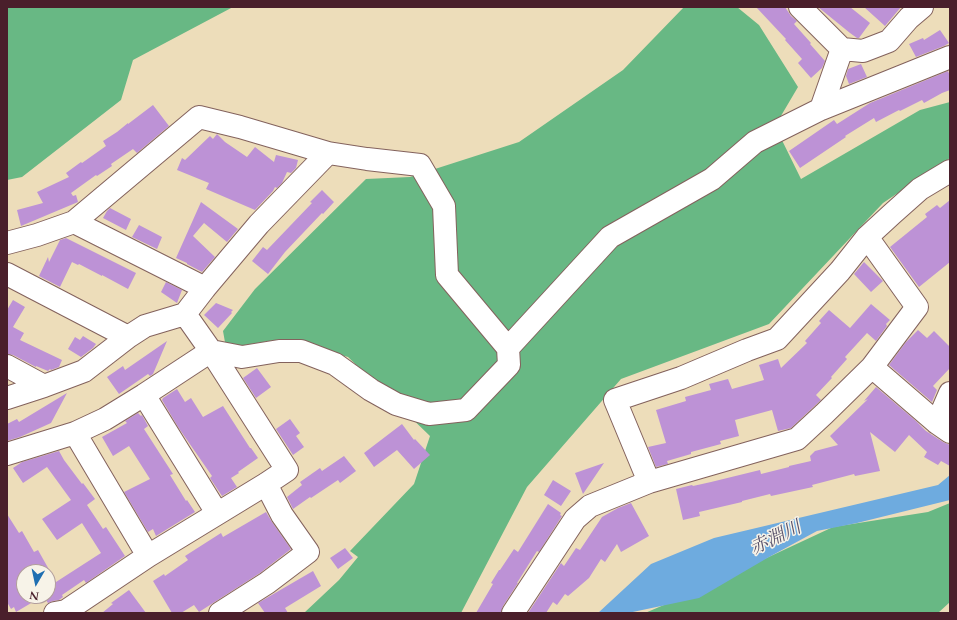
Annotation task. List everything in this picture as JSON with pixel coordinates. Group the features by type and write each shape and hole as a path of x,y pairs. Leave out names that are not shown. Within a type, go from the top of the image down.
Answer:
{"street":[{"path":"803,8 842,49 863,51 889,41 909,18 922,7"},
{"path":"821,109 842,49"},
{"path":"508,348 610,237 712,179 755,142 821,109 950,57"},
{"path":"7,243 37,235 74,222 200,117 240,127 328,153 420,165 444,206 447,275 508,348 509,365 466,410 429,414 396,404 371,390 335,364 300,351 279,351 242,357 210,351 105,419 75,433 7,454"},
{"path":"7,398 84,371 128,337 145,326 185,314 259,224 328,153"},
{"path":"649,482 615,400 681,378 777,339 840,271 867,237 920,189 950,171"},
{"path":"74,222 205,288"},
{"path":"513,613 575,519 590,506 649,482 798,439 872,367 917,307 867,237"},
{"path":"7,274 128,337"},
{"path":"55,613 66,611 148,556 287,470 185,314"},
{"path":"7,366 44,386"},
{"path":"872,367 943,428 950,393"},
{"path":"144,395 217,514"},
{"path":"75,433 148,556"},
{"path":"220,613 267,582 308,552 282,515 266,484"}],"green space":[{"path":"7,7 233,7 133,60 121,100 22,177 7,180"},
{"path":"684,7 737,7 759,25 798,87 775,126 801,179 920,110 950,102 950,158 883,203 769,324 621,379 527,487 461,613 304,613 339,580 358,557 350,551 414,484 430,436 348,357 282,339 226,348 223,331 255,289 366,179 410,177 519,142 623,70"},
{"path":"950,503 950,602 938,613 645,613 833,527 928,512"}],"water":[{"name":"赤淵川","path":"950,475 950,500 857,523 817,531 699,598 628,613 598,613 651,564 714,538 938,485"}],"building":[{"path":"756,7 785,7 791,16 797,21 794,24 825,61 822,68 811,78 798,63 802,59 785,40 786,39"},
{"path":"818,7 850,7 870,23 859,38 857,38"},
{"path":"864,7 901,7 885,26"},
{"path":"940,30 949,43 916,57 909,44 923,38 924,40"},
{"path":"861,64 867,77 849,84 846,76 848,69"},
{"path":"948,71 950,76 950,90 924,103 922,100 876,122 874,118 845,136 846,137 800,168 789,151 834,120 837,124 870,103"},
{"path":"153,105 169,126 137,153 133,149 111,164 112,166 97,176 96,175 71,193 73,196 76,195 78,202 21,226 17,210 43,203 37,192 69,177 66,173 106,146 103,141"},
{"path":"217,134 225,142 247,157 255,147 274,162 276,155 298,160 296,168 291,173 287,172 282,183 277,188 275,187 255,210 206,189 209,183 177,170 182,158 185,160 210,136 213,139"},
{"path":"322,190 334,202 285,252 268,274 252,261 263,247 267,250 312,203 310,202"},
{"path":"950,200 950,262 919,287 890,247 927,217 925,214 937,205 940,208"},
{"path":"201,202 238,229 227,242 204,223 193,236 215,257 202,272 176,258"},
{"path":"110,208 131,219 126,230 103,218"},
{"path":"139,225 162,237 157,249 132,237"},
{"path":"66,238 136,273 128,289 102,275 72,262 60,287 39,276 48,257 49,262 60,240"},
{"path":"864,262 883,281 871,292 854,274"},
{"path":"166,282 182,290 177,303 161,292"},
{"path":"13,300 25,307 13,327 24,333 20,340 62,360 59,367 48,371 36,367 13,355 7,354 7,310"},
{"path":"216,303 233,310 218,328 204,315"},
{"path":"871,304 890,320 886,324 887,326 876,341 867,333 845,357 847,359 816,395 821,400 791,428 778,431 772,410 735,420 739,436 720,441 721,444 691,452 691,454 667,461 668,464 656,467 648,447 666,443 656,410 686,401 685,397 711,390 709,384 728,379 732,389 764,380 759,365 778,359 781,368 807,343 805,341 821,323 819,321 829,310 850,328"},
{"path":"918,330 927,338 934,331 950,347 950,368 933,386 937,390 932,402 889,365 906,342"},
{"path":"83,336 96,344 81,357 68,349 75,337 80,340"},
{"path":"167,341 153,374 150,376 148,374 119,394 107,377 123,366 125,370"},
{"path":"257,368 271,387 256,398 243,378"},
{"path":"876,387 926,431 950,445 950,466 941,461 938,465 924,457 927,452 909,435 895,452 870,432 880,471 855,476 854,474 812,485 813,487 771,496 770,494 699,512 700,516 683,520 676,489 760,470 761,474 811,461 810,456 815,451 838,445 830,436 868,399 864,401"},
{"path":"177,389 185,402 191,398 203,417 223,406 258,458 231,478 237,487 222,496 210,478 212,476 178,427 162,400"},
{"path":"67,393 51,423 20,437 7,441 7,424 17,419 19,422"},
{"path":"138,413 141,416 142,415 148,426 144,429 173,474 170,475 186,501 187,500 195,512 156,536 153,529 148,532 124,492 150,479 129,446 113,456 102,437 127,423 125,421"},
{"path":"290,419 300,433 296,436 304,447 293,455 276,429"},
{"path":"402,424 414,440 415,439 430,455 414,469 397,450 374,467 364,453"},
{"path":"59,451 82,484 83,483 95,499 87,505 103,529 106,527 125,556 86,583 84,580 62,595 63,597 59,600 56,600 56,582 101,553 82,523 57,540 42,519 71,500 47,467 23,483 13,468 22,462"},
{"path":"344,456 356,471 340,483 338,480 293,509 287,497 302,485 300,482 320,468 322,471"},
{"path":"604,463 583,494 575,473"},
{"path":"553,480 571,491 561,506 544,495"},
{"path":"631,503 649,536 621,552 617,544 605,562 601,559 589,578 568,596 565,594 557,605 553,602 546,613 528,613 561,563 564,566 576,548 580,550 602,517"},
{"path":"548,504 561,513 560,515 562,516 539,552 537,551 503,606 501,613 476,613 493,584 491,583 499,570 514,549 518,552"},
{"path":"266,512 291,549 260,573 199,612 194,605 181,613 172,613 153,581 164,574 165,576 188,560 185,556 221,533 223,537"},
{"path":"7,514 19,533 22,531 34,552 38,550 46,564 16,564 16,604 30,604 16,612 14,607 11,609 7,602"},
{"path":"345,548 353,558 338,569 330,558"},
{"path":"313,571 321,586 285,608 288,613 265,613 258,603"},
{"path":"129,590 146,613 102,613 113,604 111,603"}]}
